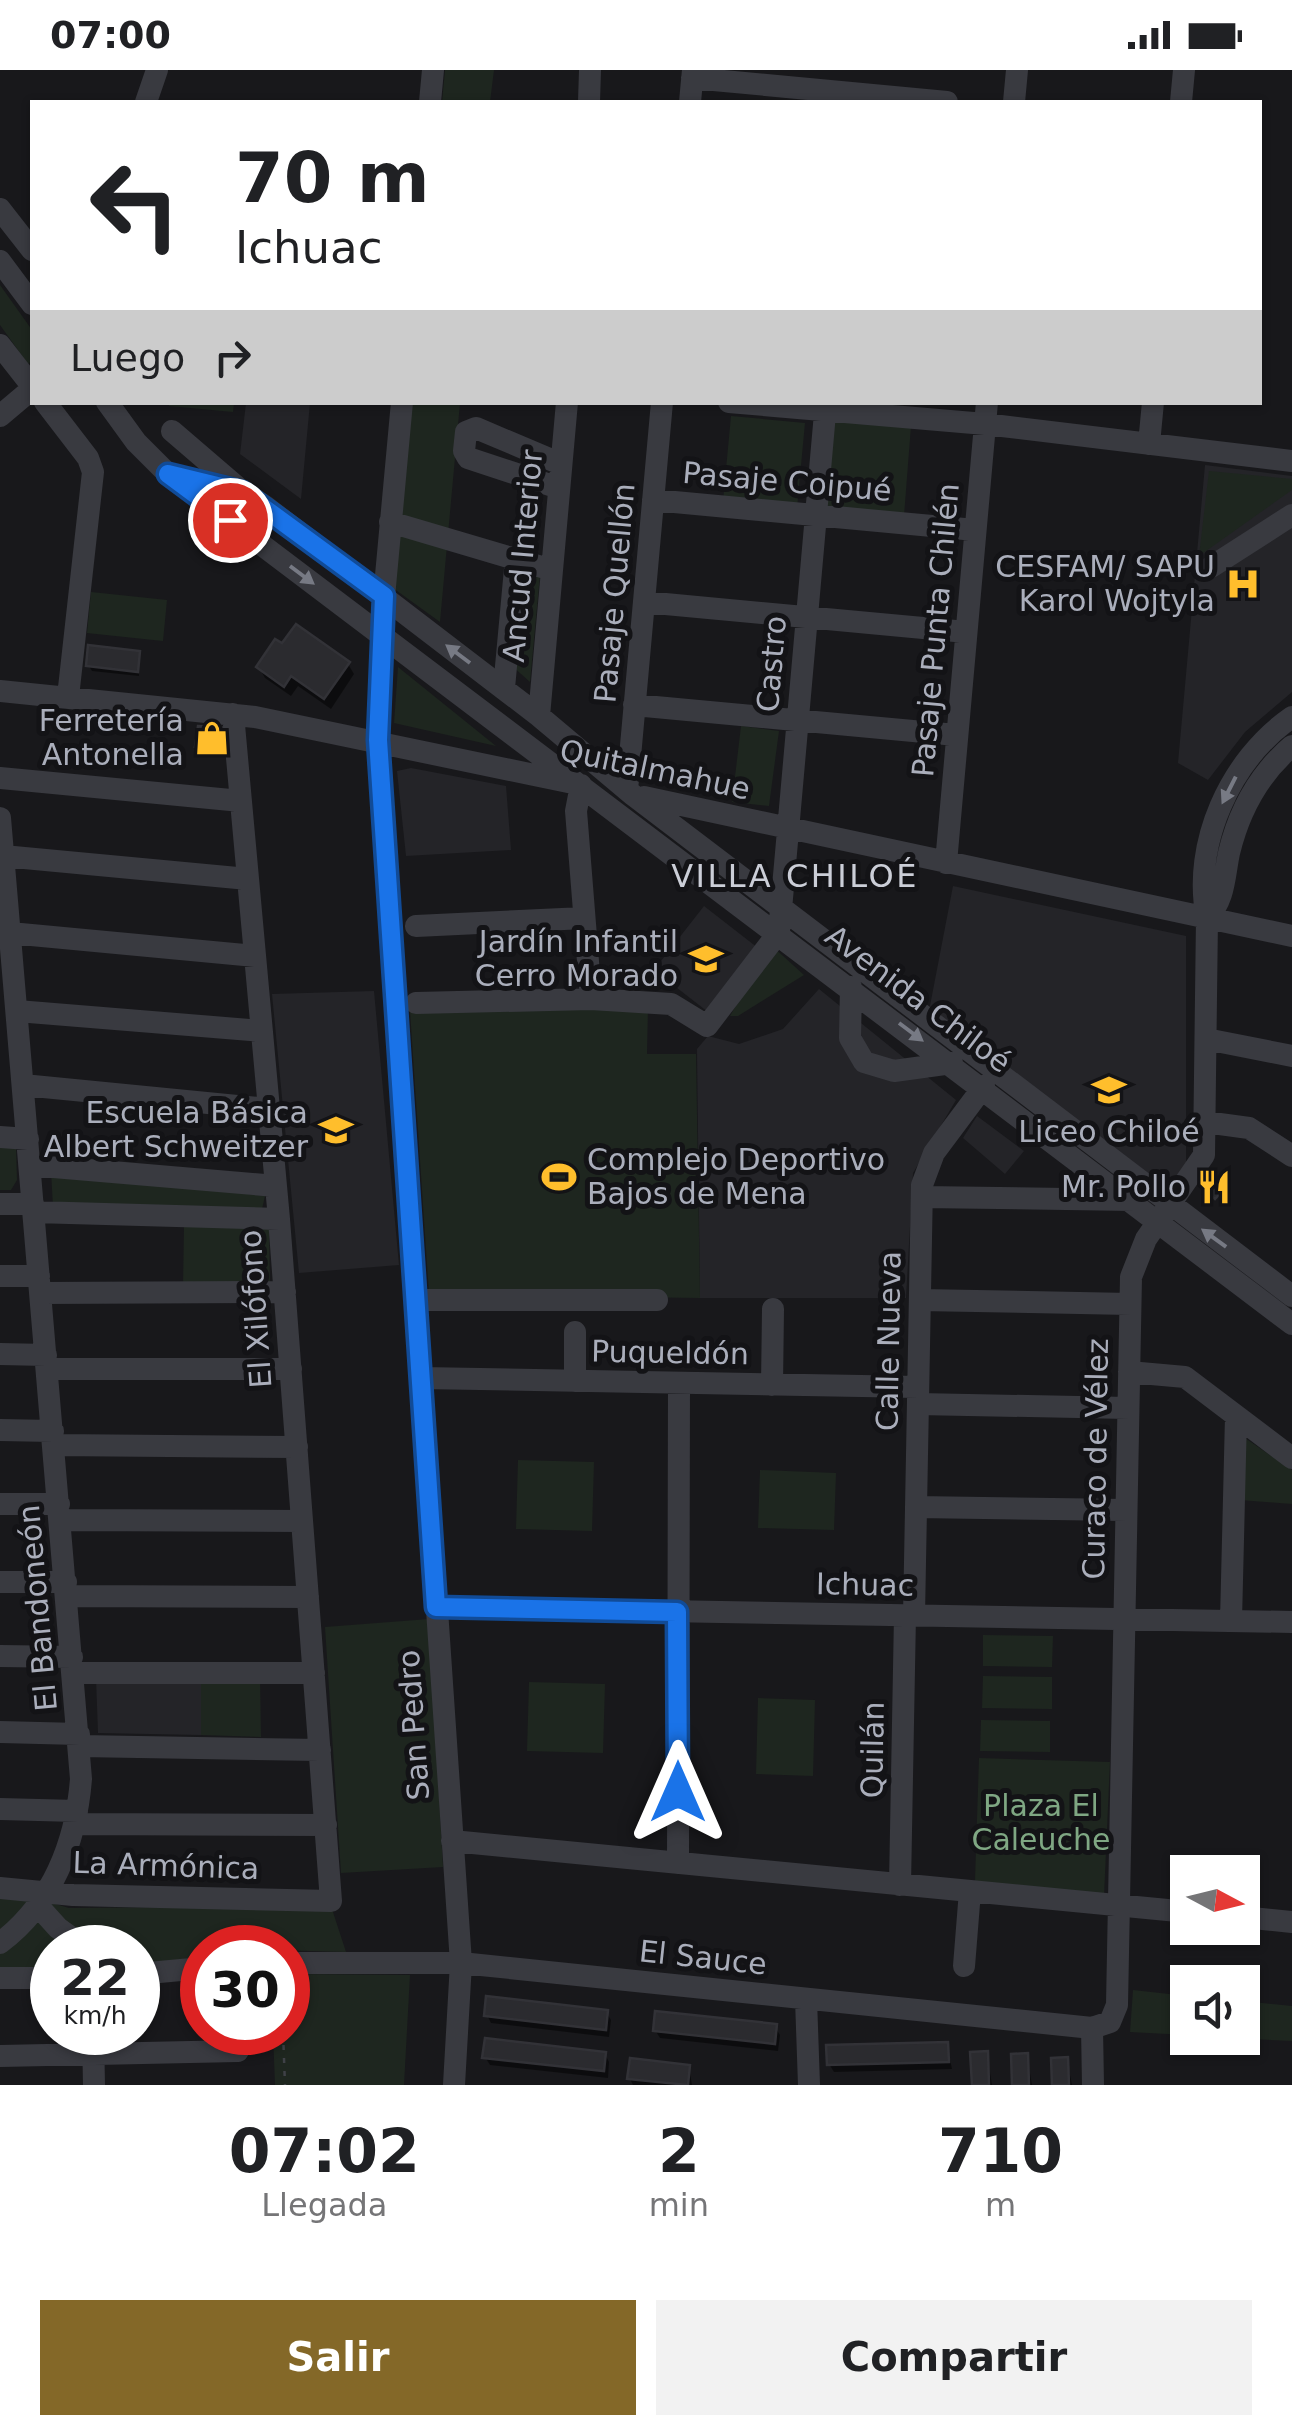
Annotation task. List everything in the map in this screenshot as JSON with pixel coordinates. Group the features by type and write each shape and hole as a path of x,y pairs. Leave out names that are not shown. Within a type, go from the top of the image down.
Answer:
{"street":[{"path":"147,100 156,70"},
{"path":"430,100 433,70"},
{"path":"589,100 590,70"},
{"path":"1014,100 1017,70"},
{"path":"1181,100 1184,70"},
{"path":"690,100 693,74 933,100"},
{"path":"0,209 30,247"},
{"path":"0,261 30,301"},
{"path":"0,345 30,385"},
{"path":"0,416 30,390"},
{"path":"47,405 88,458 92,472 68,697"},
{"name":"Avenida Chiloé","path":"109,405 136,442 168,474 1133,1200 1164,1213 1292,1296"},
{"name":"San Pedro","path":"402,405 384,596 378,740 460,1963 454,2085"},
{"name":"Ancud Interior","path":"540,716 567,405"},
{"name":"Pasaje Quellón","path":"630,792 634,704 662,405"},
{"path":"787,405 986,413 1149,444 1292,462"},
{"path":"1149,444 1153,405"},
{"name":"Castro","path":"779,932 826,407"},
{"name":"Pasaje Punta Chilén","path":"946,863 986,413"},
{"path":"559,488 468,458 464,451 466,432 476,428 562,464"},
{"path":"172,431 242,492"},
{"name":"Avenida Chiloé","path":"168,474 242,492 384,596 540,716 630,792 779,903 1164,1213 1292,1324"},
{"name":"Pasaje Coipué","path":"653,500 975,530"},
{"path":"1211,567 1292,515"},
{"path":"390,522 552,570"},
{"path":"504,688 516,558"},
{"path":"644,602 966,632"},
{"name":"Quitalmahue","path":"0,691 232,714 378,740 1292,936"},
{"path":"634,704 956,735"},
{"name":"El Xilófono","path":"232,714 280,1220 332,1901"},
{"name":"Curaco de Vélez","path":"1094,2085 1101,2025 1117,2005 1122,1619 1134,1264 1164,1213 1201,1163 1206,1122 1205,866 1222,804 1255,750 1292,717"},
{"name":"Curaco de Vélez","path":"1207,918 1218,906 1234,835 1249,798 1292,746"},
{"path":"0,778 241,801"},
{"path":"581,785 576,810 591,999"},
{"name":"El Bandoneón","path":"0,818 4,908 10,933 7,986 16,1011 15,1070 28,1139 80,1740 76,1818 44,1899 0,1943"},
{"path":"3,856 248,879"},
{"path":"416,926 584,918"},
{"path":"416,1003 591,999 672,1004 708,1026 779,932"},
{"path":"10,933 255,956"},
{"path":"851,986 850,1038 864,1062 894,1071 952,1063"},
{"path":"16,1011 262,1031"},
{"path":"1206,1039 1292,1056"},
{"path":"15,1070 269,1109"},
{"name":"Calle Nueva","path":"909,1616 916,1507 922,1197 929,1162 984,1086"},
{"path":"1206,1122 1249,1128 1292,1156"},
{"path":"0,1137 28,1139"},
{"path":"30,1165 276,1186"},
{"path":"922,1197 1133,1200"},
{"path":"0,1204 280,1220"},
{"path":"0,1276 40,1285 285,1292"},
{"path":"416,1300 657,1300"},
{"path":"920,1300 1130,1304"},
{"path":"772,1385 773,1309"},
{"path":"574,1381 575,1332"},
{"path":"0,1354 47,1362 291,1369"},
{"path":"1129,1372 1180,1375 1292,1458"},
{"name":"Puqueldón","path":"421,1378 772,1385 1128,1408"},
{"path":"678,1864 679,1383"},
{"path":"1231,1621 1236,1416"},
{"path":"0,1430 54,1438 297,1447"},
{"path":"0,1504 60,1512 302,1521"},
{"path":"916,1507 1125,1510"},
{"path":"0,1582 66,1589 308,1598"},
{"name":"Ichuac","path":"436,1607 1292,1622"},
{"name":"Quilán","path":"900,1885 909,1616"},
{"path":"0,1656 73,1665 314,1673"},
{"path":"0,1732 80,1740 320,1750"},
{"path":"0,1809 76,1818 326,1825"},
{"path":"452,1841 1170,1910"},
{"name":"La Armónica","path":"0,1888 44,1899 332,1901"},
{"path":"964,1966 970,1891"},
{"path":"44,1899 57,1925"},
{"path":"1260,1919 1292,1922"},
{"name":"El Sauce","path":"310,1963 460,1963 1101,2025"},
{"path":"0,1978 30,1978"},
{"path":"806,1999 809,2085"},
{"path":"0,2056 30,2052"},
{"path":"94,2055 94,2085"}],"path":[{"path":"284,2055 285,2085"}],"shaded area":[{"path":"246,405 310,405 301,499 240,454"},
{"name":"CESFAM/ SAPU Karol Wojtyla","path":"1205,465 1292,476 1292,692 1245,732 1208,780 1178,763"},
{"path":"411,768 506,786 511,850 406,856 397,771"},
{"name":"Liceo Chiloé","path":"953,886 1186,936 1186,1169 1170,1194 929,1011"},
{"name":"Jardín Infantil Cerro Morado","path":"704,906 758,948 708,1012 654,970"},
{"path":"819,989 956,1100 913,1173 906,1298 700,1298 697,1049 708,1036 739,1044 783,1029"},
{"name":"Escuela Básica Albert Schweitzer","path":"374,991 399,1265 299,1273 272,994"},
{"path":"977,1116 1024,1151 1005,1174 963,1138"},
{"path":"201,1677 201,1735 98,1733 96,1678"}],"green space":[{"path":"445,70 494,70 490,100 442,100"},
{"path":"0,285 30,327 28,364 0,325"},
{"path":"169,405 234,405 233,412"},
{"path":"410,405 460,405 440,622 393,588"},
{"path":"731,416 805,423 797,508 723,501"},
{"path":"834,420 911,426 904,516 827,509"},
{"path":"1209,471 1292,479 1292,490 1199,556"},
{"path":"522,568 540,575 530,682 511,665"},
{"path":"91,592 167,600 163,641 87,633"},
{"path":"398,667 496,746 394,723"},
{"path":"741,726 779,731 769,806 732,802"},
{"path":"771,945 804,975 738,1016 730,1016"},
{"name":"Complejo Deportivo Bajos de Mena","path":"648,1007 647,1054 696,1054 700,1298 429,1294 410,1011"},
{"path":"0,1146 16,1147 17,1180 11,1190 0,1190"},
{"path":"51,1171 265,1196 262,1209 53,1207"},
{"path":"184,1226 269,1228 270,1284 183,1288"},
{"path":"1242,1436 1292,1470 1292,1504 1240,1500"},
{"path":"518,1460 594,1462 592,1531 516,1529"},
{"path":"760,1470 836,1473 834,1530 758,1528"},
{"path":"429,1619 443,1867 341,1873 325,1627"},
{"path":"983,1635 1053,1636 1052,1667 983,1666"},
{"path":"260,1676 261,1737 201,1735 201,1677"},
{"path":"983,1676 1052,1677 1052,1709 982,1708"},
{"path":"529,1682 605,1684 603,1753 527,1751"},
{"path":"758,1698 815,1700 813,1776 756,1774"},
{"path":"981,1720 1050,1721 1050,1752 980,1751"},
{"name":"Plaza El Caleuche","path":"979,1758 1110,1762 1104,1896 975,1881"},
{"path":"0,1896 28,1896 69,1908 331,1906 346,1952 310,1951 310,1925 180,1925 180,1959 160,1962 160,1925 30,1925 30,1968 0,1967"},
{"path":"310,1974 410,1975 404,2085 275,2085 274,2055 310,2055"},
{"path":"1133,1990 1170,1994 1170,2034 1130,2032"},
{"path":"1260,2003 1292,2006 1292,2041 1260,2039"}],"building":[{"path":"296,624 350,662 324,699 291,676 284,687 256,667 275,639 282,643"},
{"path":"88,645 140,651 138,672 86,666"},
{"name":"Ferretería Antonella","path":"198,726 228,728 225,750 195,747"},
{"name":"Mr. Pollo","path":"1213,1176 1226,1187 1215,1199 1202,1188"},
{"path":"486,1996 608,2010 606,2030 484,2016"},
{"path":"655,2011 777,2024 775,2044 653,2031"},
{"path":"485,2038 606,2052 604,2071 482,2058"},
{"path":"948,2042 949,2062 827,2065 826,2045"},
{"path":"988,2051 989,2085 972,2085 970,2052"},
{"path":"1028,2053 1029,2085 1012,2085 1011,2054"},
{"path":"1068,2057 1069,2085 1052,2085 1051,2058"},
{"path":"630,2058 690,2065 688,2085 627,2079"}],"place":[{"name":"CESFAM/ SAPU Karol Wojtyla","path":"1243,584"},
{"name":"Ferretería Antonella","path":"212,738"},
{"name":"Jardín Infantil Cerro Morado","path":"706,959"},
{"name":"Liceo Chiloé","path":"1109,1090"},
{"name":"Escuela Básica Albert Schweitzer","path":"336,1130"},
{"name":"Complejo Deportivo Bajos de Mena","path":"559,1177"},
{"name":"Mr. Pollo","path":"1214,1187"}],"district":[{"name":"VILLA CHILOÉ","path":"795,876"}],"route":[{"path":"230,520 168,474 242,492 384,596 378,740 436,1607 677,1612 678,1792"}]}
